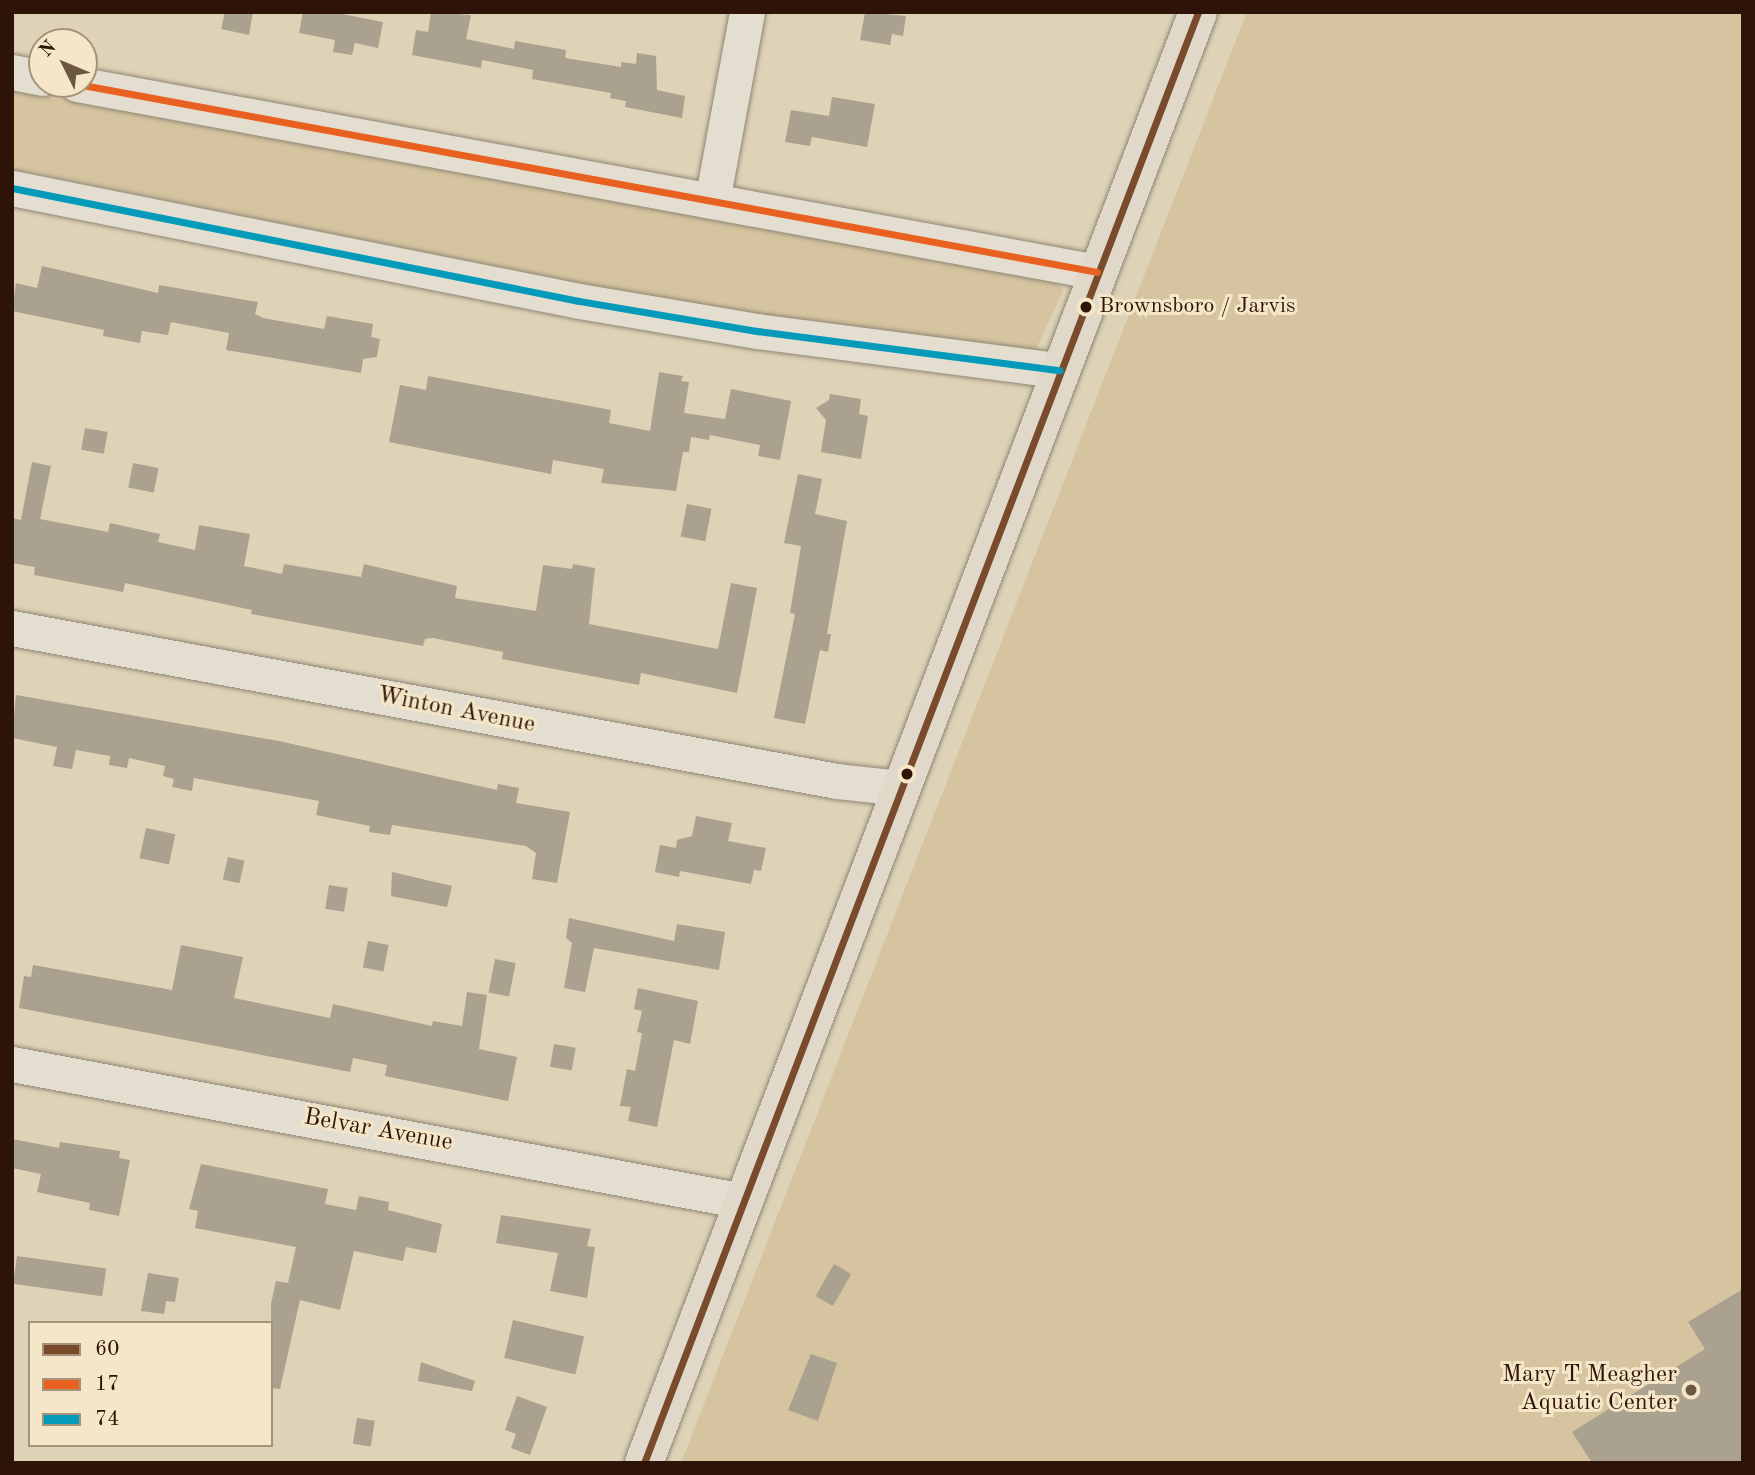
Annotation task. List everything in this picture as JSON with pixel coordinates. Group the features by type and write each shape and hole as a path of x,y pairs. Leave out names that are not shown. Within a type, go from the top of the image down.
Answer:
{"main road":[{"path":"644,1463 1059,370 1198,12"}],"street":[{"path":"712,201 747,12"},
{"path":"98,88 1097,272"},
{"path":"12,188 579,301 757,331 1059,370"},
{"name":"Winton Avenue","path":"12,628 823,779 901,788"},
{"name":"Belvar Avenue","path":"12,1064 743,1201"}],"shaded area":[{"path":"1247,12 1743,12 1743,1463 681,1463"},
{"path":"12,86 28,89 28,98 77,98 1051,277 1063,291 1034,354 718,312 12,169"}],"building":[{"path":"225,12 253,12 249,35 221,29"},
{"path":"303,12 332,12 383,22 378,48 355,43 352,55 333,52 335,40 299,33"},
{"path":"431,12 471,15 466,39 514,49 515,41 566,50 565,58 621,67 621,62 636,64 637,53 656,56 657,90 685,96 682,118 625,107 626,101 610,98 611,93 532,79 533,70 482,60 481,68 412,55 416,30 428,32"},
{"path":"865,12 906,16 903,36 892,34 890,45 860,40"},
{"path":"832,97 875,104 867,147 812,137 810,146 785,142 791,110 829,116"},
{"path":"42,266 158,293 159,285 258,302 255,314 263,318 324,329 327,316 373,324 371,337 380,339 377,357 363,359 361,373 226,350 229,333 171,322 168,335 142,331 140,343 103,336 104,330 12,311 16,283 37,288"},
{"path":"659,372 683,376 681,381 689,382 684,413 725,419 731,389 791,401 780,460 758,456 760,445 710,435 709,440 691,437 689,452 683,452 676,491 601,483 604,469 553,460 551,474 389,442 400,385 426,390 428,376 611,410 609,423 650,431"},
{"path":"830,394 861,399 859,414 868,416 861,459 821,452 826,420 816,408 829,400"},
{"path":"85,428 108,432 104,454 81,450"},
{"path":"32,462 51,466 40,519 108,532 110,523 160,534 158,542 195,550 199,525 250,534 244,566 282,574 284,564 361,577 364,564 457,586 455,598 536,611 543,565 572,569 573,564 595,568 589,624 718,649 731,583 757,588 737,693 641,673 639,685 502,659 503,652 433,638 425,639 423,646 251,614 252,610 125,583 123,592 34,575 35,567 12,563 12,518 21,520"},
{"path":"133,463 159,468 154,493 128,488"},
{"path":"798,474 822,479 815,514 847,521 827,634 831,634 828,652 820,650 805,724 774,718 795,614 790,613 801,546 784,543"},
{"path":"687,504 712,509 705,541 681,536"},
{"path":"16,695 279,741 497,790 498,784 519,788 516,803 570,812 557,883 532,879 536,853 526,846 392,825 390,835 369,832 370,826 316,815 319,801 194,778 192,791 172,787 174,779 163,776 165,766 129,758 127,768 109,765 110,756 76,750 72,769 53,766 57,747 12,738"},
{"path":"696,816 732,823 728,841 766,848 761,871 754,870 751,884 680,871 679,877 655,872 660,845 676,848 677,840 692,836"},
{"path":"146,828 175,834 169,865 140,858"},
{"path":"228,857 245,861 239,883 223,879"},
{"path":"392,872 452,886 447,907 391,896"},
{"path":"329,885 348,888 344,912 325,909"},
{"path":"569,918 674,941 677,924 725,932 719,970 594,948 585,992 564,988 572,943 566,938"},
{"path":"368,941 389,945 383,972 363,968"},
{"path":"181,945 243,957 234,998 330,1018 333,1004 432,1026 433,1021 462,1026 467,992 487,995 479,1049 517,1057 508,1101 385,1076 387,1065 353,1058 350,1072 19,1008 24,976 31,977 33,965 172,990"},
{"path":"495,959 516,963 509,996 489,992"},
{"path":"638,988 698,1001 690,1044 674,1040 657,1127 628,1121 631,1107 620,1106 627,1069 635,1071 642,1033 637,1032 642,1011 634,1009"},
{"path":"554,1044 576,1048 572,1070 550,1067"},
{"path":"12,1139 59,1148 60,1142 120,1151 119,1158 130,1160 119,1216 89,1210 90,1203 37,1192 41,1174 12,1168"},
{"path":"201,1164 328,1189 325,1204 356,1210 359,1196 389,1202 388,1210 442,1224 436,1253 406,1247 403,1261 354,1251 340,1310 300,1300 280,1389 273,1388 271,1304 276,1281 288,1283 296,1247 195,1228 198,1211 189,1209"},
{"path":"501,1215 591,1229 587,1246 595,1247 587,1298 550,1291 558,1253 496,1243"},
{"path":"17,1256 106,1269 102,1296 13,1284"},
{"path":"834,1264 851,1274 833,1306 816,1296"},
{"path":"148,1273 179,1278 175,1302 166,1301 164,1314 141,1311"},
{"name":"Mary T Meagher Aquatic Center","path":"1743,1289 1743,1463 1592,1463 1572,1432 1705,1349 1688,1322"},
{"path":"513,1320 584,1336 575,1374 504,1358"},
{"path":"811,1354 837,1363 818,1421 788,1410"},
{"path":"421,1362 475,1381 472,1391 418,1381"},
{"path":"517,1396 547,1407 530,1455 511,1448 516,1434 505,1430"},
{"path":"357,1418 375,1421 371,1446 353,1444"}],"transit line":[{"name":"60","path":"644,1463 1198,12"},
{"name":"17","path":"98,88 1097,272"},
{"name":"74","path":"12,188 579,301 757,331 1059,370"}],"place":[{"name":"Brownsboro / Jarvis","path":"1086,307"},
{"name":"Mary T Meagher Aquatic Center","path":"1691,1390"}]}
